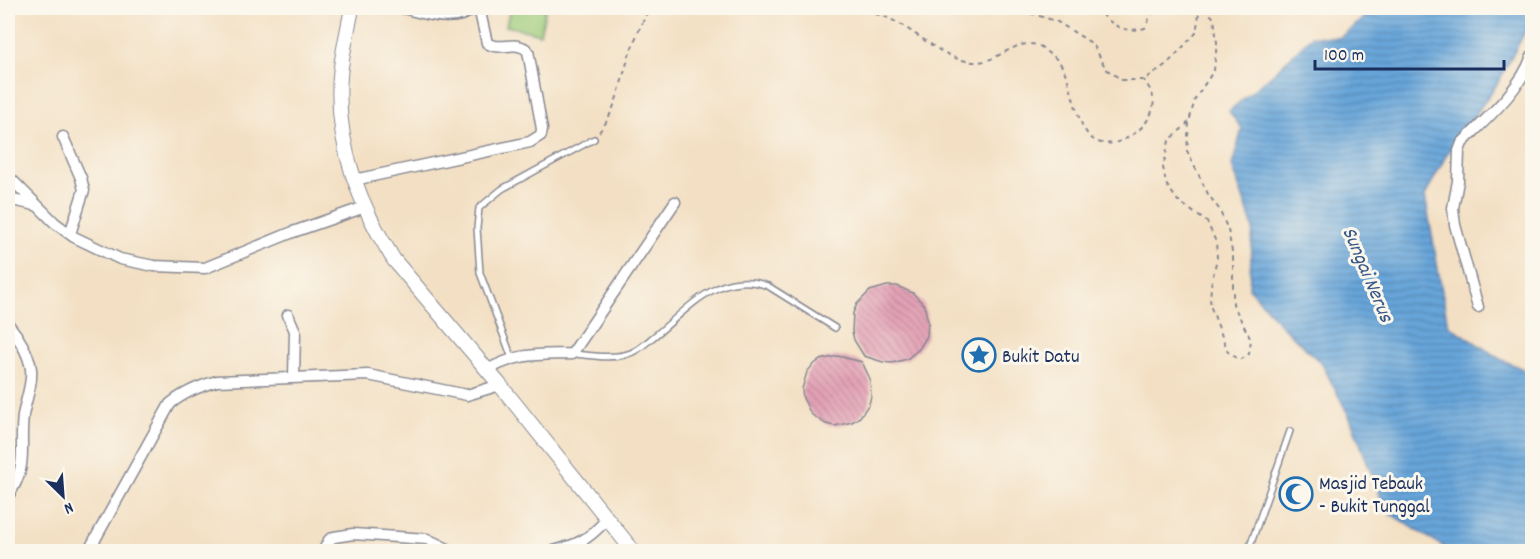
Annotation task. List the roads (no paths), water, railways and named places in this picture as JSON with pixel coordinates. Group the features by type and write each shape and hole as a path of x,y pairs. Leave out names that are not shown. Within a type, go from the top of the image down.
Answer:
{"street":[{"path":"352,8 340,76 340,120 344,147 365,207 394,260 500,385 634,552"},
{"path":"402,8 443,17 462,15 474,8"},
{"path":"354,180 530,142 541,135 542,129 528,51 520,45 494,47 487,43 479,8"},
{"path":"1478,307 1455,225 1453,208 1458,180 1459,151 1462,143 1499,106 1531,68 1533,56"},
{"path":"63,137 84,190 70,234"},
{"path":"8,176 35,205 70,234 93,248 120,259 154,266 205,268 292,232 365,207"},
{"path":"8,199 35,205"},
{"path":"487,370 524,355 573,354 675,202"},
{"path":"288,315 294,331 294,377"},
{"path":"8,324 28,356 32,372 23,417 23,462 19,479 8,496"},
{"path":"88,552 164,413 175,400 206,384 217,381 369,375 468,395 500,385"},
{"path":"550,552 586,540 607,519"},
{"path":"323,552 329,540 352,534 427,539 454,552"}],"lane":[{"path":"512,358 480,273 477,228 479,208 502,189 594,139"},
{"path":"573,354 625,355 668,326 696,299 726,285 742,282 768,286 835,328"},
{"path":"1248,552 1290,431"}],"water":[{"name":"Sungai Nerus","path":"1363,8 1532,8 1532,19 1497,84 1446,156 1425,196 1448,325 1500,359 1532,373 1532,551 1450,551 1386,511 1351,420 1322,364 1280,324 1249,288 1253,227 1232,166 1242,129 1229,111 1275,72 1312,36 1339,38 1363,19"}],"place":[{"name":"Bukit Datu","path":"979,355"},
{"name":"Masjid Tebauk - Bukit Tunggal","path":"1296,494"}]}
